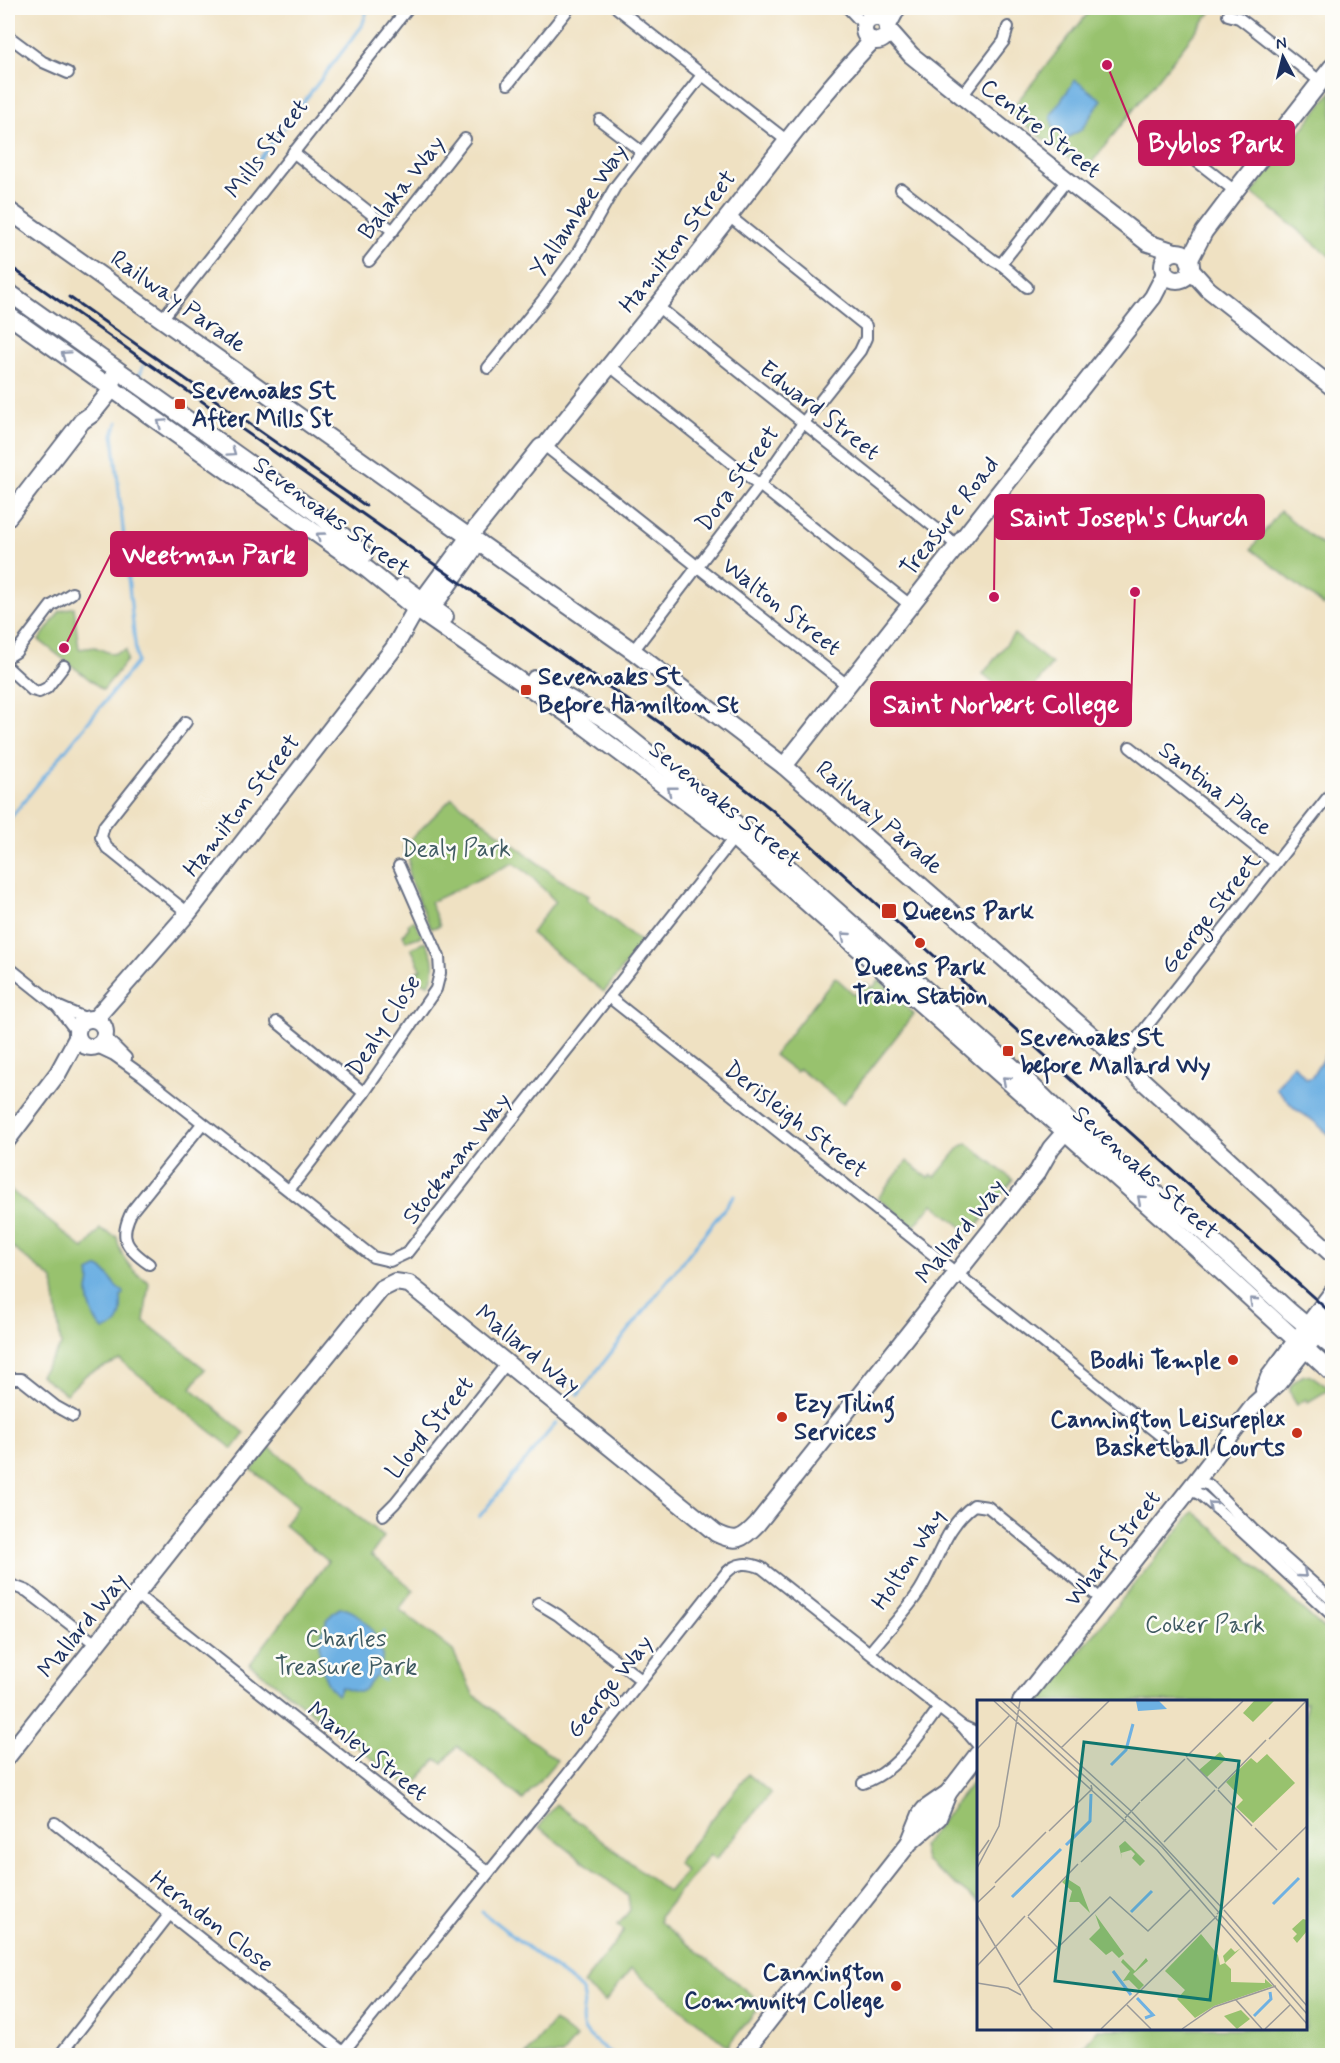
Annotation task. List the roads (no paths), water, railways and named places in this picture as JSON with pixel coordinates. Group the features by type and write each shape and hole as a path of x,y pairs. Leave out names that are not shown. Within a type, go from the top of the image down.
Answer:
{"street":[{"name":"Mills Street","path":"162,319 408,8"},
{"path":"508,84 569,8"},
{"path":"617,8 786,140"},
{"name":"Centre Street","path":"848,8 878,26"},
{"name":"Centre Street","path":"861,8 878,26 962,96 1332,387"},
{"name":"Hamilton Street","path":"8,1138 58,1073 80,1057 91,1033 122,989 188,913 394,648 474,539 729,216 786,140 878,26 897,8"},
{"path":"1228,15 1239,18 1321,82"},
{"path":"962,96 1004,41 1008,27"},
{"path":"8,36 42,62 68,73"},
{"name":"Treasure Road","path":"784,766 1332,67"},
{"name":"Yallambee Way","path":"488,368 543,300 578,252 615,187 702,75"},
{"path":"600,120 642,152"},
{"path":"1159,132 1235,191"},
{"name":"Balaka Way","path":"369,261 465,139"},
{"path":"293,152 393,231"},
{"path":"1001,264 1067,180"},
{"path":"901,189 1027,286"},
{"name":"Railway Parade","path":"8,210 633,651 784,766 1120,1060 1332,1254"},
{"name":"Dora Street","path":"633,651 759,486 803,423 860,351 866,338 866,326 729,216"},
{"name":"Sevenoaks Street","path":"8,292 102,357 323,518 424,608"},
{"name":"Edward Street","path":"657,306 958,546"},
{"name":"Sevenoaks Street","path":"8,315 110,383 368,570 513,665 622,732 738,834 799,877 1020,1073 1071,1132 1332,1373"},
{"path":"9,510 82,421 92,414 110,383 102,357"},
{"path":"610,366 910,605"},
{"path":"110,383 134,381"},
{"name":"Walton Street","path":"546,447 847,685"},
{"path":"8,657 15,652 51,606 72,592"},
{"path":"8,668 32,690 39,692 47,688 64,666"},
{"path":"186,722 104,826 101,837 107,848 188,913"},
{"name":"Santina Place","path":"1130,747 1276,862"},
{"name":"George Street","path":"1120,1060 1332,792"},
{"name":"Stockman Way","path":"57,1006 202,1124 373,1257 390,1261 407,1253 738,834"},
{"name":"Dealy Close","path":"289,1190 364,1093 436,989 440,973 439,957 399,866"},
{"path":"8,967 91,1033"},
{"name":"Derisleigh Street","path":"609,997 1165,1439 1180,1454"},
{"path":"277,1022 364,1093"},
{"path":"149,1264 135,1255 128,1246 124,1235 125,1224 132,1211 202,1124"},
{"name":"Sevenoaks Street","path":"1071,1132 1202,1231 1332,1347"},
{"name":"Mallard Way","path":"8,1756 254,1444 381,1289 394,1282 409,1284 716,1533 727,1538 739,1539 746,1536 757,1524 1038,1171 1060,1155 1071,1132"},
{"name":"Wharf Street","path":"1022,1700 1262,1395 1278,1383 1312,1330 1332,1293"},
{"name":"Wharf Street","path":"1312,1330 1332,1315"},
{"name":"Lloyd Street","path":"383,1515 507,1363"},
{"path":"8,1379 21,1379 55,1406 73,1416"},
{"path":"1193,1485 1209,1485 1252,1529 1332,1600"},
{"path":"1193,1485 1201,1495 1332,1615"},
{"name":"Holton Way","path":"870,1652 919,1591 944,1541 963,1513 974,1505 988,1507 1102,1600"},
{"name":"George Way","path":"342,2054 726,1573 740,1564 762,1568 962,1726 977,1744"},
{"path":"8,1584 27,1591 96,1645"},
{"name":"Manley Street","path":"137,1595 489,1872"},
{"path":"538,1603 558,1615 640,1679"},
{"path":"863,1783 880,1777 896,1764 939,1708"},
{"name":"George Way","path":"962,1726 977,1733"},
{"path":"741,2055 909,1843 921,1814 948,1793 977,1755"},
{"name":"Herndon Close","path":"54,1823 342,2054"},
{"path":"59,2055 169,1915"}],"water":[{"path":"1075,80 1102,100 1081,130 1067,138 1053,127 1051,115"},
{"path":"1326,1053 1332,1053 1332,1137 1295,1109 1276,1088 1293,1064 1307,1079 1312,1077"},
{"path":"99,1267 124,1294 121,1296 121,1313 118,1322 104,1330 95,1318 88,1296 89,1272"},
{"path":"340,1608 355,1614 369,1626 379,1643 382,1659 378,1672 364,1690 357,1692 341,1687 337,1695 324,1676 320,1650 325,1625 331,1615"}],"waterway":[{"path":"255,165 362,26 368,8"},
{"path":"138,379 143,366"},
{"path":"8,821 137,662 113,434 118,422"},
{"path":"578,1395 734,1196"},
{"path":"479,1517 556,1423"},
{"path":"377,1642 384,1632"},
{"path":"377,1675 384,1680"},
{"path":"482,1912 581,1989 584,1998 583,2026 592,2039 614,2056"}],"railway":[{"path":"8,265 676,734 771,809 1332,1314"},
{"path":"69,297 366,506"}],"place":[{"name":"Byblos Park","path":"1107,65"},
{"name":"Sevenoaks St After Mills St","path":"180,404"},
{"name":"Saint Norbert College","path":"1135,592"},
{"name":"Saint Joseph's Church","path":"994,597"},
{"name":"Weetman Park","path":"64,648"},
{"name":"Sevenoaks St Before Hamilton St","path":"526,690"},
{"name":"Queens Park","path":"889,911"},
{"name":"Queens Park Train Station","path":"920,943"},
{"name":"Sevenoaks St before Mallard Wy","path":"1008,1051"},
{"name":"Bodhi Temple","path":"1233,1360"},
{"name":"Ezy Tiling Services","path":"782,1417"},
{"name":"Cannington Leisureplex Basketball Courts","path":"1297,1433"},
{"name":"Cannington Community College","path":"896,1986"}],"park label":[{"name":"Dealy Park","path":"456,848"},
{"name":"Coker Park","path":"1205,1624"},
{"name":"Charles Treasure Park","path":"346,1652"}]}
